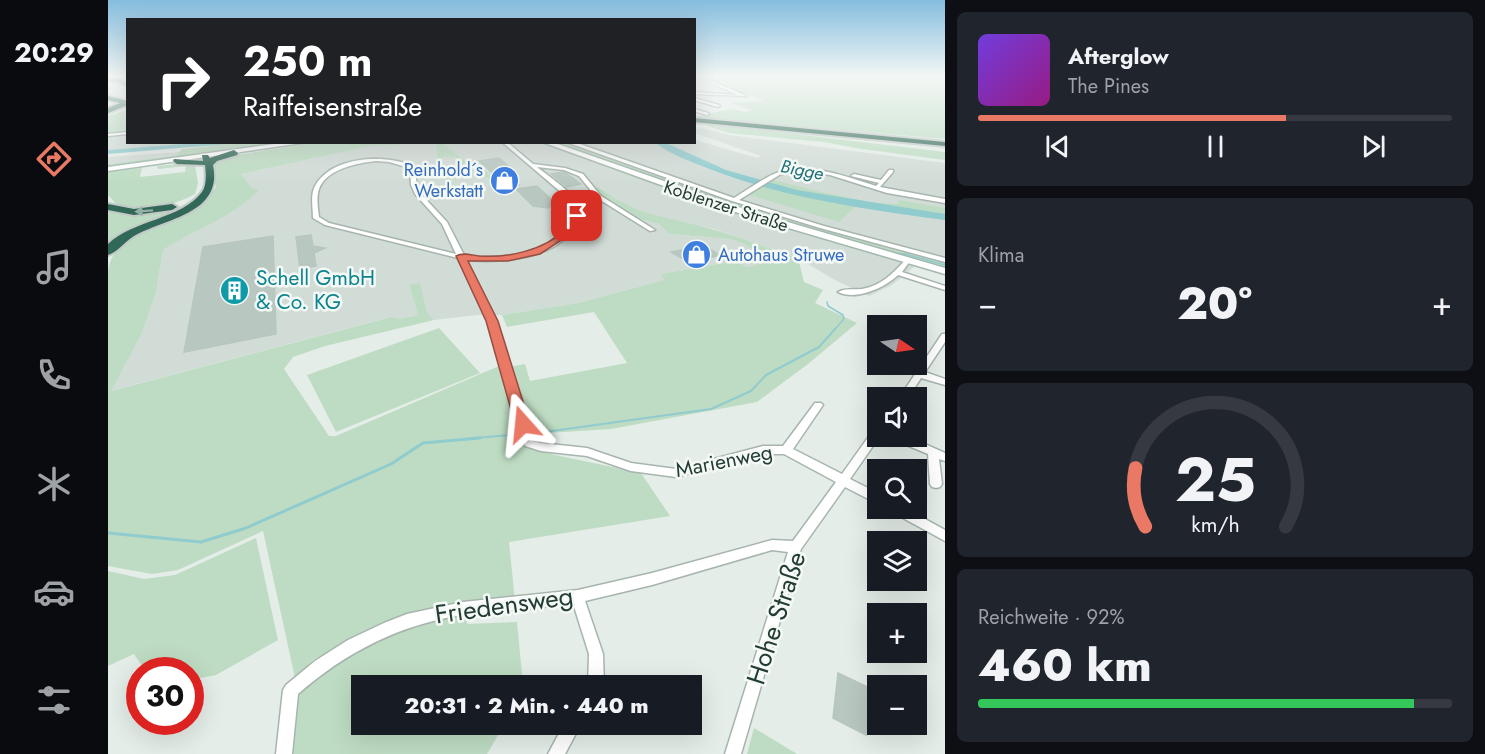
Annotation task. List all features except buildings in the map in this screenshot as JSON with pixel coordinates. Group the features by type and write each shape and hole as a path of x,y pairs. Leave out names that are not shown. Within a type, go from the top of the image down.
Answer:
{"highway":[{"path":"696,119 945,142"},
{"path":"177,161 206,161 234,153"},
{"path":"108,207 125,212 145,212 192,201 202,194 206,187 206,161"},
{"path":"108,251 131,232 182,210 205,196 210,187 206,161"}],"main road":[{"path":"234,153 293,144"},
{"name":"Koblenzer Straße","path":"551,144 737,210 945,271"},
{"path":"108,169 177,161"}],"street":[{"path":"701,111 707,114"},
{"path":"108,135 126,133"},
{"path":"461,256 445,223 418,194 414,185 414,172 407,164 387,160 354,164 336,170 319,184 316,190 316,218 320,221 461,256 494,259 525,255 549,246 567,232 575,224 576,206 571,198 506,144"},
{"path":"574,144 734,200 822,227 945,260"},
{"path":"531,165 565,169 581,176 599,196 652,230"},
{"path":"826,167 882,182"},
{"path":"734,200 786,171 812,170 878,188 945,201"},
{"path":"878,188 891,171"},
{"name":"Marienweg","path":"461,256 492,321 516,406 529,442 541,447 587,452 631,467 676,473 763,450 786,450 867,494"},
{"path":"842,292 864,292 878,287 898,273 907,261"},
{"path":"898,273 945,288"},
{"path":"927,364 944,340"},
{"path":"923,375 945,382"},
{"path":"786,450 818,405"},
{"name":"Hohe Straße","path":"733,754 796,547 867,447"},
{"path":"919,447 945,457"},
{"path":"933,454 936,484"},
{"path":"914,519 945,536"},
{"name":"Friedensweg","path":"285,754 291,690 322,663 387,628 424,616 577,596 631,584 772,545 796,547"},
{"path":"577,596 596,654 596,675"},
{"path":"556,754 567,735"}],"shaded area":[{"path":"703,128 729,135 945,163 945,274 915,266 892,285 869,296 835,280 798,258 714,229 652,216 615,200 600,187 595,188 639,219 659,224 669,234 729,239 744,244 771,263 747,267 736,261 662,274 664,280 578,303 502,315 434,320 427,312 420,284 409,285 418,315 400,319 390,317 110,391 142,333 156,293 163,250 252,189 241,174 371,146 396,144 436,144 436,158 457,189 440,158 455,157 463,164 472,166 495,184 477,164 466,162 444,144 696,144 696,140 757,158 761,156 696,133 696,130"},
{"path":"126,133 126,144 187,144 183,147 108,150 108,134"},
{"path":"180,152 177,155 108,164 108,157"}],"green space":[{"path":"126,111 126,133 108,134 108,116"},
{"path":"721,111 945,111 945,139 696,117"},
{"path":"696,122 945,152 945,160 823,142 729,133"},
{"path":"187,144 285,144 108,167 108,164 177,155 182,149 214,146 183,147"},
{"path":"308,144 397,144 371,146 241,174 252,188 259,190 238,208 163,250 156,293 142,333 111,391 391,317 400,319 418,315 409,285 420,283 427,312 434,320 325,346 293,357 284,369 329,436 336,436 499,366 523,446 641,473 670,516 509,542 515,601 375,633 314,659 295,678 263,531 178,570 152,574 108,566 108,273 112,257 122,245 137,234 205,199 216,187 214,166 224,157"},
{"path":"436,144 444,144 466,162 477,164 500,184 495,184 472,166 463,164 455,157 441,158 457,189 454,190 437,167"},
{"path":"553,144 567,144 734,203 812,227 945,263 945,268 746,209"},
{"path":"195,165 198,183 195,194 185,199 159,207 121,209 108,195 108,172 142,168 140,177 185,172 186,166 158,169 157,166"},
{"path":"773,180 875,203 898,204 899,200 945,208 945,220 856,206 839,222 750,195"},
{"path":"599,187 626,205 654,215 725,233 798,258 804,282 823,290 815,303 857,323 757,402 611,429 532,434 509,367 525,364 530,381 627,363 594,312 507,327 502,315 578,303 664,280 661,274 736,261 747,267 770,262 744,244 729,239 669,234 659,224 639,219 607,200 594,188"},
{"path":"191,203 128,232 108,246 108,211 139,215"},
{"path":"439,328 480,373 336,432 307,375"},
{"path":"256,538 278,640 216,675 204,677 204,657 136,657 134,654 108,666 108,571 144,579 175,575"},
{"path":"467,612 467,624 517,622 522,675 351,675 351,735 498,735 487,754 289,754 297,691 303,683 388,630"},
{"path":"754,728 797,754 747,754"}],"waterway":[{"name":"Bigge","path":"108,152 219,144"},
{"name":"Bigge","path":"661,144 689,158 760,183 873,207 945,217"},
{"path":"890,253 905,254 945,265"},
{"path":"827,302 828,306 843,315 844,319 835,329"},
{"path":"530,434 711,409 751,391 766,375 819,347 836,328"},
{"path":"464,439 520,434"},
{"path":"108,533 201,542 246,528 391,464 423,443 480,438"}],"place":[{"name":"Reinhold´s Werkstatt","path":"504,180"},
{"name":"Autohaus Struwe","path":"697,255"},
{"name":"Schell GmbH & Co. KG","path":"235,290"}],"route":[{"path":"523,424 492,321 461,256 494,259 536,252 549,246 567,232 575,224 577,216"}]}
